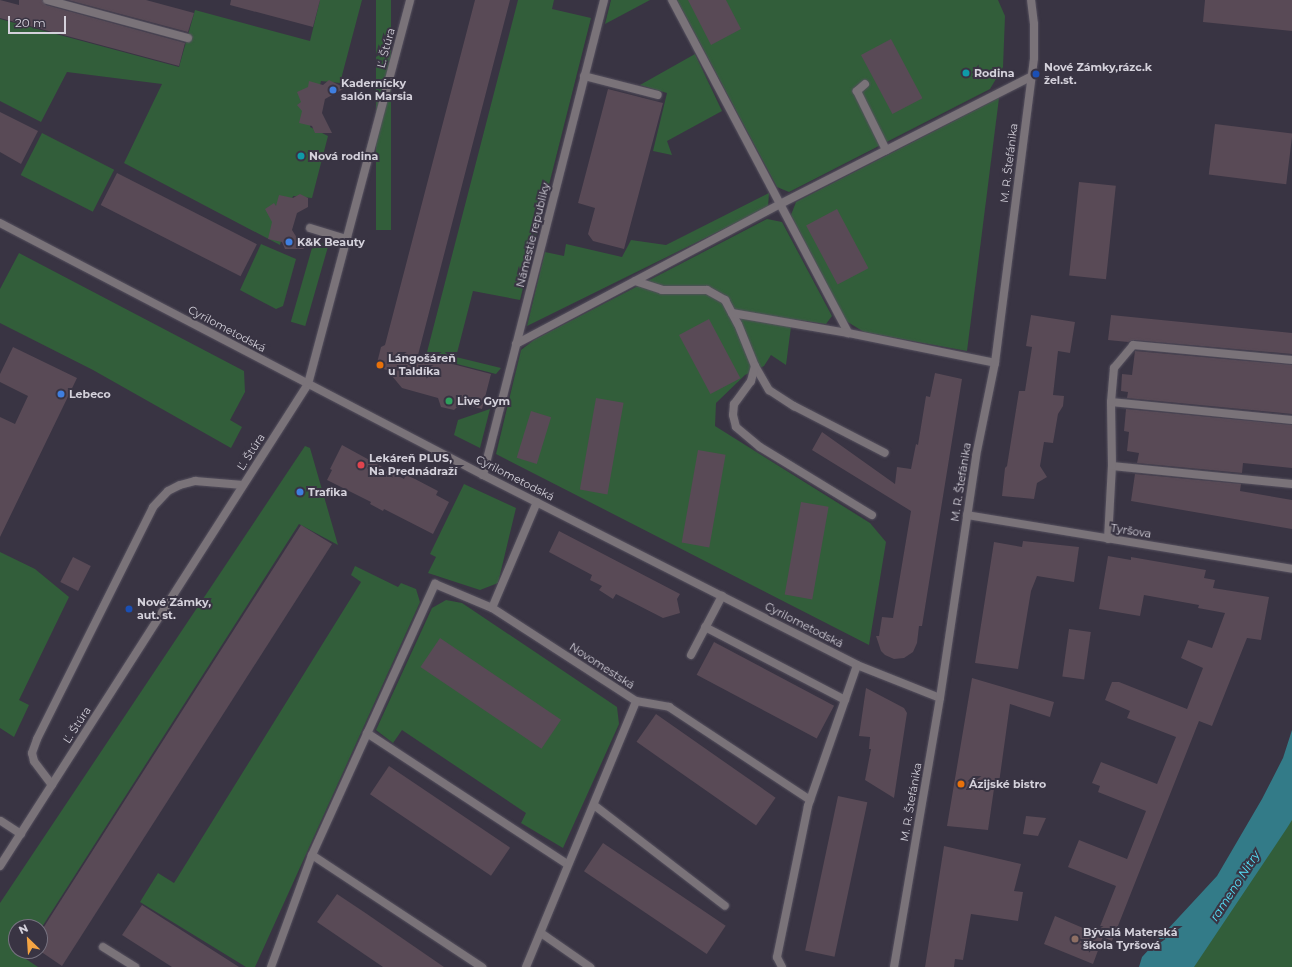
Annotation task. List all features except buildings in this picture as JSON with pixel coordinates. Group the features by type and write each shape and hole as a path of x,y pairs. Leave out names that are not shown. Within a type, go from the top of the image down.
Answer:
{"street":[{"path":"47,0 188,38"},
{"name":"Ľ. Štúra","path":"0,866 308,384 410,0"},
{"name":"Námestie republiky","path":"483,475 604,0"},
{"path":"672,0 848,333"},
{"name":"M. R. Štefánika","path":"894,967 940,698 976,456 994,363 1032,76 1034,24 1031,0"},
{"path":"584,76 658,95"},
{"path":"516,344 780,204 1032,76"},
{"path":"865,84 857,91 886,150"},
{"name":"Cyrilometodská","path":"0,223 483,475 857,665 940,698"},
{"path":"310,228 347,239"},
{"path":"635,281 662,290 706,290 725,300 755,366 769,390 794,406 885,453"},
{"path":"732,313 848,333 994,363"},
{"path":"1108,539 1112,466 1111,402 1114,368 1133,345 1292,360"},
{"path":"755,366 751,381 734,404 733,415 736,427 760,447 872,515"},
{"path":"1111,402 1292,420"},
{"path":"1112,466 1292,484"},
{"path":"52,784 34,761 32,753 36,738 153,507 168,491 180,485 195,481 243,485"},
{"path":"492,608 536,502"},
{"name":"Tyršova","path":"967,515 1292,569"},
{"name":"Novomestská","path":"367,733 435,584 492,608 636,700 594,805 567,864 541,933 526,967"},
{"path":"691,655 722,596"},
{"path":"705,628 845,700"},
{"path":"782,967 777,957 810,800 857,665"},
{"path":"636,700 669,707 810,800"},
{"path":"271,967 312,855 367,733 567,864"},
{"path":"594,805 725,906"},
{"path":"1,821 20,834"},
{"path":"312,855 482,967"},
{"path":"541,933 590,967"},
{"path":"103,947 135,967"}],"green space":[{"path":"320,0 362,0 340,83 321,81 310,127 328,136 312,198 293,196 280,245 124,163 162,84 67,72 41,122 0,101 0,19 179,67 195,10 310,41"},
{"path":"376,0 391,0 391,230 376,230"},
{"path":"518,0 554,0 552,9 591,18 520,300 473,291 456,357 501,368 496,374 426,356"},
{"path":"611,0 650,0 605,24"},
{"path":"677,0 998,0 1005,16 1003,67 990,89 789,192 777,187"},
{"path":"695,54 722,111 667,141 672,155 653,151 667,93 640,85"},
{"path":"999,98 967,351 864,332 846,321 791,215 796,202"},
{"path":"42,133 114,170 93,212 21,175"},
{"path":"769,193 768,207 527,326 545,252 564,256 566,244 622,257 631,240 666,245"},
{"path":"767,219 782,222 832,316 826,324 792,319 786,365 771,355 764,366 745,375 716,403 715,426 870,523 886,542 869,645 496,454 521,350 534,340"},
{"path":"314,241 328,245 305,326 291,322"},
{"path":"261,244 296,259 283,306 276,309 240,290"},
{"path":"19,253 244,371 245,392 230,420 242,427 231,448 93,370 0,323 0,289"},
{"path":"490,409 480,448 454,435 458,420"},
{"path":"305,446 310,448 338,545 299,524 47,919 8,919 8,959 26,959 38,967 0,967 0,903"},
{"path":"464,484 516,508 498,583 480,590 428,573 436,557 430,554"},
{"path":"0,552 35,569 69,597 19,700 29,705 14,737 0,728"},
{"path":"355,566 398,587 401,583 416,589 420,602 255,967 246,967 140,902 158,873 174,883 361,582 351,575"},
{"path":"446,600 462,603 617,707 619,724 563,848 521,823 526,813 402,730 393,743 376,730 432,608"},
{"path":"1292,772 1292,967 1189,967"}],"water":[{"name":"rameno Nitry","path":"1292,730 1292,820 1287,828 1194,967 1139,967 1142,957 1217,876 1262,799 1283,758"}],"place":[{"name":"Rodina","path":"966,73"},
{"name":"Nové Zámky,rázc.k žel.st.","path":"1036,74"},
{"name":"Kadernícky salón Marsia","path":"333,90"},
{"name":"Nová rodina","path":"301,156"},
{"name":"K&K Beauty","path":"289,242"},
{"name":"Lángošáreň u Taldíka","path":"380,365"},
{"name":"Lebeco","path":"61,394"},
{"name":"Live Gym","path":"449,401"},
{"name":"Lekáreň PLUS, Na Prednádraží","path":"361,465"},
{"name":"Trafika","path":"300,492"},
{"name":"Nové Zámky, aut. st.","path":"129,609"},
{"name":"Ázijské bistro","path":"961,784"},
{"name":"Bývalá Materská škola Tyršová","path":"1075,939"}]}
